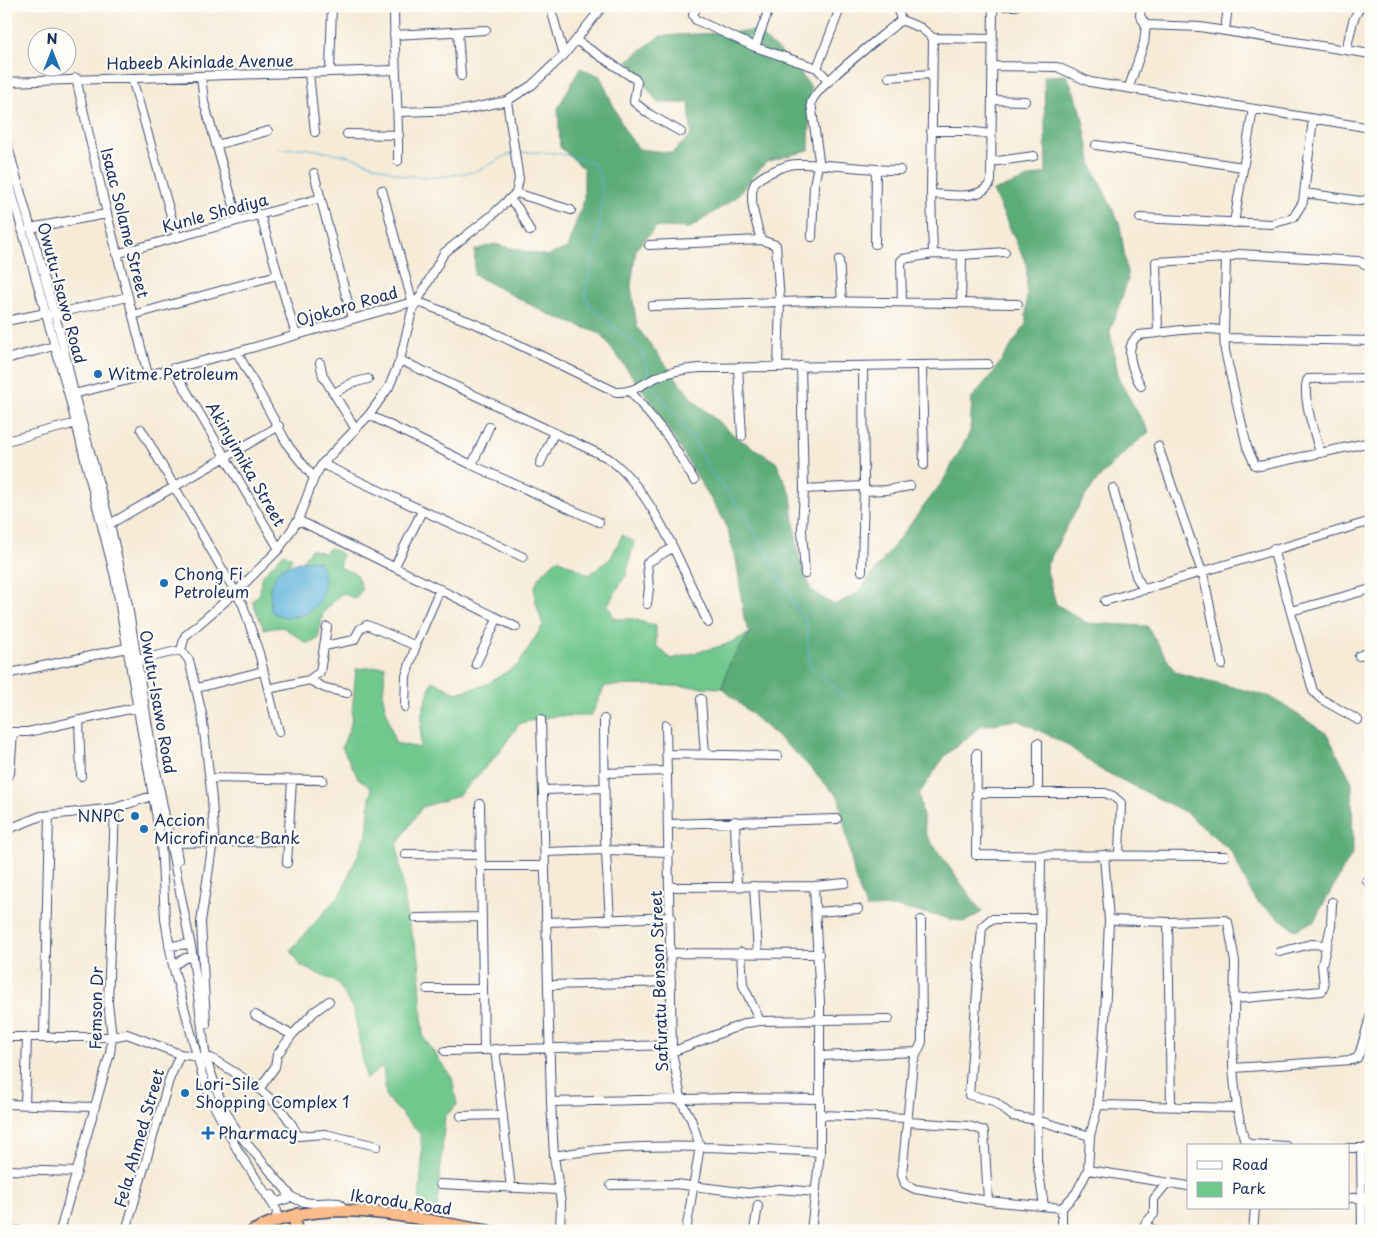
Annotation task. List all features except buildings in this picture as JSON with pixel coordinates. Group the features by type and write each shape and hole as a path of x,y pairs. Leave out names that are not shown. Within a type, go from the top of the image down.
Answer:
{"highway":[{"name":"Ikorodu Road","path":"253,1231 271,1221 298,1214 344,1209 488,1231"},
{"path":"296,1231 295,1222 298,1214"},
{"path":"271,1221 278,1231"}],"street":[{"path":"330,71 332,6"},
{"path":"394,6 395,70 399,112 398,161"},
{"path":"550,6 564,55"},
{"path":"399,112 463,110 507,101 532,85 564,55 577,41 602,6"},
{"path":"697,6 693,15 696,20 755,47 817,68 829,81"},
{"path":"755,47 770,6"},
{"path":"817,68 841,6"},
{"path":"897,6 901,20"},
{"path":"931,194 977,194 985,191 990,181 992,162 990,134 992,7 1016,6"},
{"path":"1129,87 1144,43 1146,25 1140,16 1141,6"},
{"path":"1225,31 1228,6"},
{"path":"1346,50 1353,21 1360,6"},
{"path":"901,20 921,28 933,38 992,39"},
{"path":"812,237 814,185 818,166 818,142 811,103 812,98 829,81 901,20"},
{"path":"1146,25 1181,25 1371,54"},
{"path":"394,35 486,30"},
{"path":"458,32 461,76"},
{"path":"933,38 931,74 933,254"},
{"path":"577,41 635,79 637,82 634,102 649,114 681,132"},
{"path":"992,66 1047,66 1067,70 1090,82 1371,128"},
{"name":"Habeeb Akinlade Avenue","path":"78,78 395,70"},
{"path":"309,73 315,132"},
{"path":"889,77 931,74"},
{"path":"201,76 204,102 238,220"},
{"name":"Habeeb Akinlade Avenue","path":"6,82 76,78"},
{"name":"Isaac Solame Street","path":"76,78 106,214 148,374"},
{"path":"132,78 177,237"},
{"path":"992,100 1025,101"},
{"path":"181,650 185,636 236,592 278,548 298,520 314,478 322,464 369,414 389,387 400,360 414,301 444,253 510,200 516,193 519,179 507,101"},
{"path":"1234,223 1253,109"},
{"path":"1140,218 1234,223 1272,224 1286,222 1296,215 1304,202 1313,119"},
{"path":"216,144 268,131"},
{"path":"931,131 967,131 990,134"},
{"path":"347,134 398,135"},
{"name":"Owutu-Isawo Road","path":"6,140 110,524 138,660 193,958 212,1102 277,1211 271,1221"},
{"path":"1096,145 1243,168"},
{"path":"992,162 1034,156"},
{"path":"761,240 754,218 752,198 755,183 786,166 795,164 900,170"},
{"path":"875,244 876,170"},
{"name":"Owutu-Isawo Road","path":"6,172 8,187 46,313 103,524 128,648 161,842 165,919 172,966 222,1104 237,1132 288,1192 301,1203 339,1203 344,1209"},
{"path":"314,173 352,318"},
{"path":"382,190 414,301"},
{"path":"516,193 571,210"},
{"path":"1305,193 1360,201 1367,200 1371,195"},
{"name":"Kunle Shodiya","path":"116,254 321,198"},
{"path":"510,200 518,208 530,231"},
{"path":"30,228 106,214"},
{"path":"260,214 296,336"},
{"path":"650,245 761,240 776,245 780,302 778,367"},
{"path":"902,302 903,259 933,254 962,255 1005,252"},
{"path":"1158,333 1156,262 1184,262 1226,258 1239,254 1358,261 1368,265 1371,270"},
{"path":"961,303 962,255"},
{"path":"1226,258 1224,335 1247,447 1257,466 1371,442"},
{"path":"839,260 842,301"},
{"path":"133,315 277,274"},
{"path":"54,314 128,297"},
{"name":"Ojokoro Road","path":"74,394 296,336 414,301 478,325 616,392 631,392"},
{"path":"652,306 842,301 1018,304"},
{"path":"6,320 46,313"},
{"path":"1141,386 1132,367 1132,343 1139,335 1211,329 1224,335 1371,341"},
{"path":"6,359 54,346"},
{"path":"237,352 293,453 314,478"},
{"path":"400,360 608,458 619,466 651,509 708,623"},
{"path":"320,364 323,376 354,428"},
{"path":"694,480 668,437 631,392 656,378 688,369 988,364"},
{"path":"801,366 804,489 802,530 805,574"},
{"path":"922,366 924,466"},
{"path":"738,367 742,436"},
{"path":"862,571 864,488 863,367"},
{"name":"Akinyimika Street","path":"173,368 278,548"},
{"path":"1320,453 1306,397 1305,384 1308,379 1371,378"},
{"path":"334,393 368,379"},
{"path":"369,414 472,465 599,522"},
{"path":"6,441 76,423"},
{"path":"110,524 279,426"},
{"path":"472,465 490,427"},
{"path":"140,429 236,592 246,613 279,732"},
{"path":"540,464 554,434"},
{"path":"1158,446 1202,572 1222,665"},
{"path":"322,464 524,557"},
{"path":"804,489 864,488 887,490 910,486"},
{"path":"1113,488 1136,576 1144,590"},
{"path":"395,566 422,511"},
{"path":"298,520 516,627"},
{"path":"1105,601 1272,549 1371,521"},
{"path":"647,604 649,588 647,564 672,548"},
{"path":"1272,549 1292,611 1313,691 1321,699 1358,720"},
{"path":"405,707 406,676 416,646 440,589"},
{"path":"1292,611 1371,589"},
{"path":"476,664 497,618"},
{"path":"324,646 354,640 360,629 367,625 416,646"},
{"path":"268,689 309,680 320,672 327,627"},
{"path":"6,674 128,648"},
{"path":"138,660 181,650"},
{"path":"181,650 189,660 202,714 211,778 214,828 201,914 207,1042 205,1058"},
{"path":"1359,656 1371,651"},
{"path":"196,688 263,671"},
{"path":"309,680 325,688 347,693"},
{"path":"701,699 705,754"},
{"path":"6,778 10,773 9,732 28,732 138,707"},
{"path":"604,718 606,850 610,920"},
{"path":"541,719 548,922 551,1102 554,1156 561,1203 560,1231"},
{"path":"79,720 81,776"},
{"name":"Safuratu Benson Street","path":"666,725 672,1049 680,1099 700,1146"},
{"path":"1038,743 1038,792"},
{"path":"976,753 976,855 1165,854 1189,857 1225,856"},
{"path":"666,754 778,756"},
{"path":"604,773 667,771"},
{"path":"211,778 323,780"},
{"path":"287,863 292,780"},
{"path":"544,790 605,788"},
{"path":"976,793 1105,793 1113,796 1122,803 1118,854"},
{"path":"6,830 34,818 115,808 152,796"},
{"path":"480,804 484,1049"},
{"name":"Femson Dr","path":"60,1231 93,1107 110,1053 112,1037 108,1003 115,808"},
{"path":"44,1037 49,815"},
{"path":"668,824 837,820"},
{"path":"735,821 737,886"},
{"path":"204,974 198,970 172,843 288,841"},
{"path":"545,852 606,850 669,852"},
{"path":"405,854 480,855"},
{"path":"1062,1231 1062,1208 1076,1192 1088,1170 1090,1136 1098,1105 1105,1018 1109,920 1104,855"},
{"path":"1041,856 1036,1160 1044,1206"},
{"path":"480,866 545,866"},
{"path":"669,888 814,886 845,883"},
{"path":"754,886 758,953"},
{"path":"811,1231 820,1152 819,954 814,886"},
{"path":"1234,999 1322,992 1324,986 1322,965 1325,945 1331,926 1332,902"},
{"path":"816,912 858,909"},
{"path":"416,918 481,917"},
{"path":"548,922 671,917"},
{"path":"1040,919 991,919 982,928 968,1090 972,1098 994,1101 1012,1116 1037,1120 1090,1136"},
{"path":"921,920 922,1042 916,1052 902,1174 905,1184 915,1189 988,1202 1062,1208"},
{"path":"1109,920 1168,922 1225,920 1228,922 1234,962 1233,1068 1237,1108 1246,1142 1266,1144"},
{"path":"1168,922 1171,1105"},
{"path":"169,946 190,944"},
{"path":"1280,952 1311,944 1325,945"},
{"path":"741,952 743,986 760,1021"},
{"path":"671,953 819,954"},
{"path":"172,966 185,958 193,958"},
{"path":"549,985 671,982"},
{"path":"427,989 483,989"},
{"path":"260,1088 275,1068 277,1054 292,1035 314,1012 329,1001"},
{"path":"1233,1068 1352,1060 1357,1058 1360,1052 1371,1014"},
{"path":"255,1015 292,1035"},
{"path":"445,1051 550,1048 672,1049 746,1023 760,1021 890,1019"},
{"path":"6,1037 112,1037 127,1034 180,1054 205,1058 260,1088 282,1111 298,1136 325,1134 377,1146"},
{"path":"25,1105 27,1037"},
{"path":"496,1049 511,1188"},
{"path":"820,1056 916,1052"},
{"name":"Fela Ahmed Street","path":"126,1231 169,1080 180,1054"},
{"path":"551,1102 680,1099 820,1099"},
{"path":"6,1104 93,1107"},
{"path":"1098,1105 1171,1105 1237,1108"},
{"path":"461,1116 503,1115"},
{"path":"820,1115 970,1126 984,1131 988,1202"},
{"path":"554,1156 598,1149 700,1146 820,1152"},
{"path":"686,1231 700,1146"},
{"path":"1350,1148 1371,1148"},
{"path":"1361,1149 1362,1231"},
{"path":"250,1168 277,1202 287,1199 288,1192"},
{"path":"6,1170 76,1172"},
{"path":"1088,1170 1187,1186"},
{"path":"1156,1231 1146,1226 1146,1224 1154,1214 1154,1199 1167,1183"},
{"path":"440,1184 559,1190"},
{"path":"611,1185 694,1185 749,1193 779,1189 816,1192"},
{"path":"1350,1198 1371,1198"},
{"path":"754,1231 758,1205"},
{"path":"1253,1231 1255,1210"},
{"path":"6,1230 20,1231"}],"green space":[{"path":"755,31 790,60 811,87 809,150 766,162 734,199 690,228 656,227 636,249 631,286 637,327 692,399 736,437 776,462 791,495 798,555 811,590 834,605 858,593 943,481 970,432 972,398 993,373 1026,324 1027,266 993,191 1046,172 1044,76 1067,75 1081,110 1092,166 1120,225 1128,280 1110,331 1119,380 1149,432 1099,478 1068,525 1046,567 1056,604 1087,623 1147,626 1175,672 1271,697 1327,734 1352,782 1353,852 1314,921 1295,930 1255,900 1231,851 1185,812 1098,768 1066,744 1018,720 981,726 945,756 919,794 926,835 982,912 965,922 896,907 866,908 855,878 839,798 799,756 722,688 730,662 750,633 744,619 737,564 725,522 653,404 601,334 550,315 474,275 475,250 494,244 547,256 567,248 584,200 584,169 560,147 558,108 580,68 600,76 625,131 639,149 672,153 691,135 689,103 658,103 628,60 660,36"},
{"path":"622,535 634,542 626,575 608,604 614,619 633,619 656,626 656,645 671,659 725,645 750,633 730,662 722,688 649,685 605,686 591,716 555,716 520,723 497,755 458,796 422,807 397,844 407,918 419,958 423,1037 452,1078 457,1105 445,1116 437,1209 419,1204 422,1160 421,1135 386,1097 383,1066 366,1079 354,1011 338,983 301,966 291,950 341,893 367,834 371,788 358,778 342,747 351,724 356,669 385,666 383,698 395,743 420,748 422,712 432,681 456,693 485,685 518,665 543,625 535,595 535,588 541,575 558,559 589,575 611,558"},
{"path":"330,548 342,554 339,567 356,574 362,589 356,599 342,593 323,613 318,639 308,644 283,627 264,629 252,601 260,593 261,577 284,553 292,558 289,564 279,569 320,561 302,561 311,549 324,553"}],"water":[{"path":"302,561 320,561 324,582 322,595 307,613 292,617 278,615 271,611 270,587 279,569"}],"waterway":[{"path":"280,149 305,148 349,156 404,176 441,177 477,171 507,155 513,154"},
{"path":"519,153 557,154 593,163 601,178 599,232 585,294 590,306 641,350 647,366 648,378"},
{"path":"651,384 699,449 708,468 734,500 754,531 797,609 806,620 810,665 843,697"}],"place":[{"name":"Witme Petroleum","path":"98,374"},
{"name":"Chong Fi Petroleum","path":"164,583"},
{"name":"NNPC","path":"135,816"},
{"name":"Accion Microfinance Bank","path":"144,829"},
{"name":"Lori-Sile Shopping Complex 1","path":"185,1093"},
{"name":"Pharmacy","path":"208,1133"}]}
